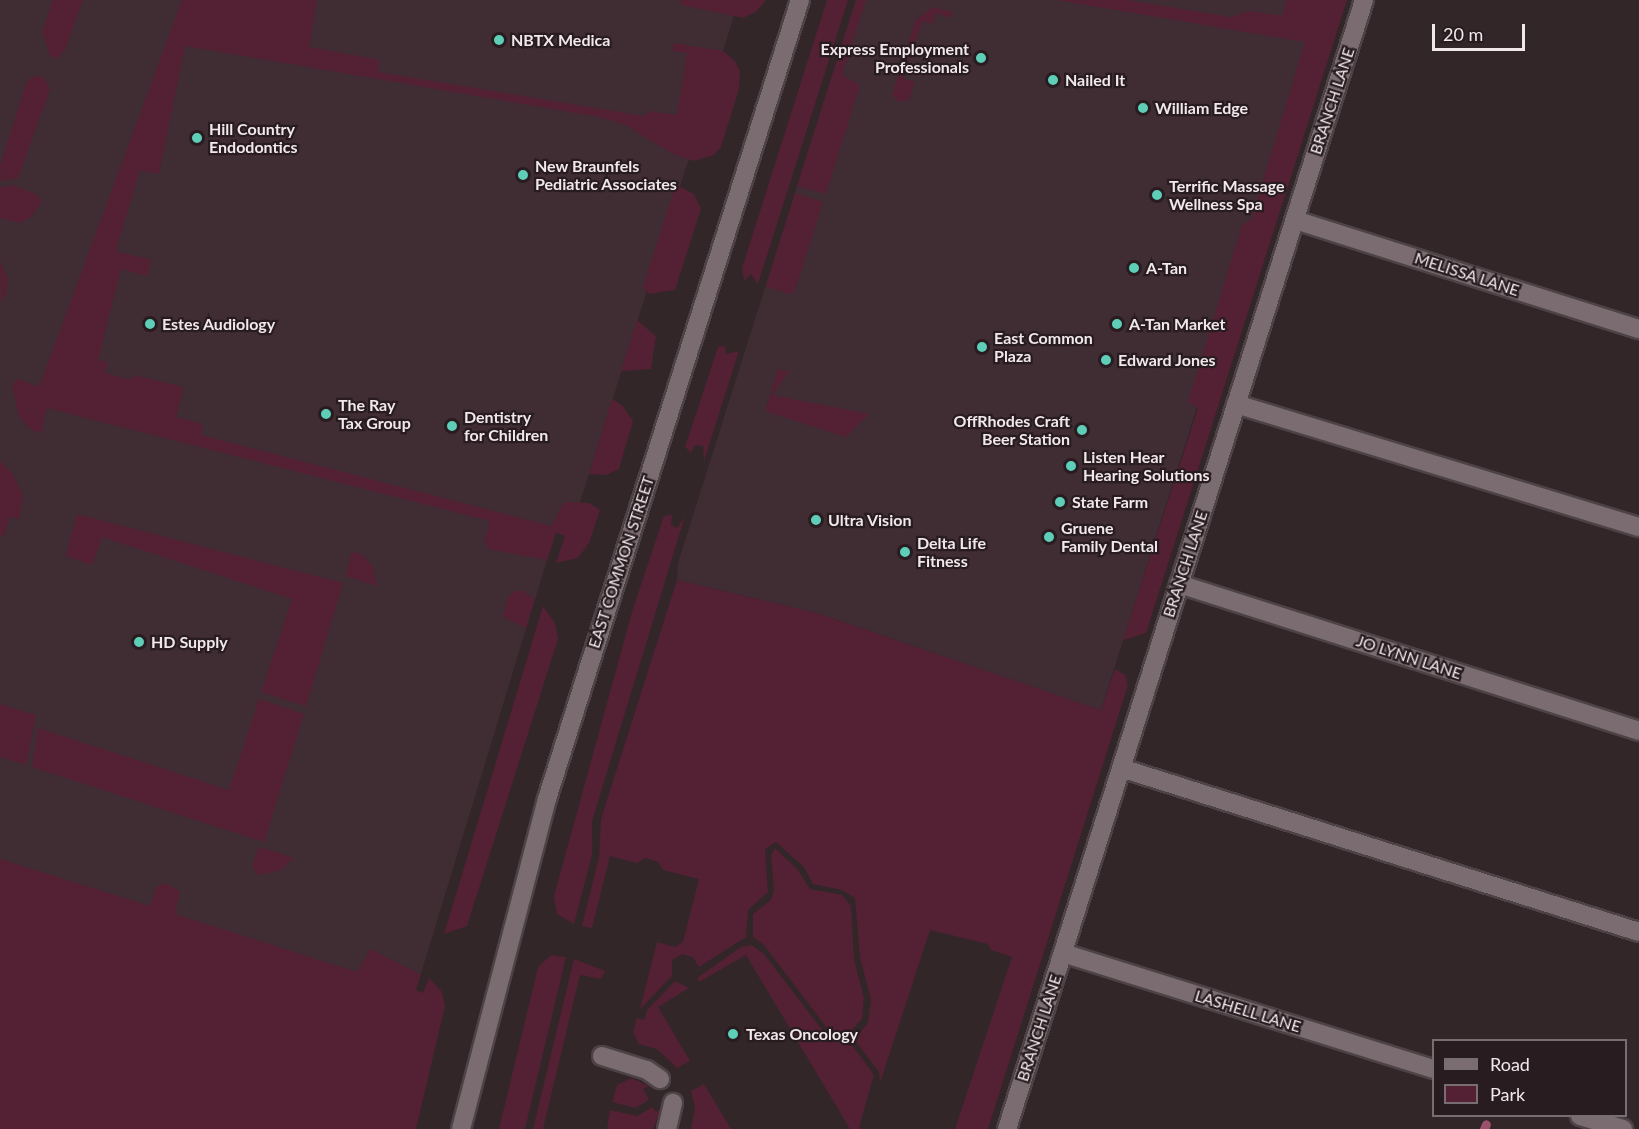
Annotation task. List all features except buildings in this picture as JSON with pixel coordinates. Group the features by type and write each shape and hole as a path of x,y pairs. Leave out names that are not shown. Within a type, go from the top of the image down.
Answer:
{"street":[{"name":"EAST COMMON STREET","path":"461,1129 547,799 800,0"},
{"name":"BRANCH LANE","path":"1006,1129 1364,0"},
{"name":"MELISSA LANE","path":"1295,220 1639,329"},
{"path":"1236,404 1639,527"},
{"name":"JO LYNN LANE","path":"1179,584 1639,731"},
{"path":"1121,768 1639,932"},
{"name":"LASHELL LANE","path":"1063,953 1432,1069"},
{"path":"602,1056 646,1070 660,1079"},
{"path":"668,1129 673,1103"},
{"path":"1583,1117 1623,1129"}],"shaded area":[{"path":"0,0 739,0 569,537 556,533 547,560 412,1003 0,872"},
{"name":"East Common Plaza","path":"856,0 1326,0 1101,710 817,613 677,580 678,563"}],"green space":[{"path":"53,0 83,0 65,50 56,59 50,55 42,32"},
{"path":"182,0 317,0 309,47 380,60 378,72 644,116 650,111 677,115 687,53 673,51 673,43 723,51 735,61 740,71 739,89 721,147 714,155 694,161 673,154 625,125 599,117 185,46 159,174 140,170 116,251 151,260 147,276 121,269 98,360 108,362 105,373 131,380 133,375 180,386 183,390 176,417 203,424 201,435 551,526 564,502 589,503 600,510 589,543 578,558 556,563 565,536 556,532 547,560 488,549 484,542 490,521 47,408 41,433 31,430 19,417 12,385 18,379 39,387"},
{"path":"679,0 766,0 756,12 743,18 682,5"},
{"path":"827,0 848,0 758,284 751,274 744,281 742,268"},
{"path":"856,0 866,0 842,75 860,85 826,194 797,186"},
{"path":"1057,0 1127,0 1230,17 1249,11 1282,16 1286,0 1347,0 1146,633 1123,640 1198,408 1188,402 1242,225 1251,220 1305,42"},
{"path":"932,7 953,12 951,18 936,13 933,24 923,21 902,78 915,82 909,100 899,102 892,95 915,21"},
{"path":"33,76 45,78 50,90 18,178 1,181 0,166 26,83"},
{"path":"12,185 36,194 42,201 31,217 20,223 0,218 0,187"},
{"path":"679,186 694,194 701,209 675,290 649,294 643,287 674,190"},
{"path":"795,193 823,202 795,291 790,294 766,287"},
{"path":"0,261 8,279 5,297 1,301"},
{"path":"637,320 656,336 651,369 621,371"},
{"path":"725,346 726,354 739,351 704,461 703,446 695,445 691,453 685,447 718,347"},
{"path":"778,369 789,372 772,395 869,414 846,437 765,411"},
{"path":"612,399 622,405 633,421 619,469 606,475 589,474"},
{"path":"0,461 13,474 23,496 19,519 10,516 4,536 0,535"},
{"path":"77,514 343,583 306,706 261,692 292,599 102,537 92,565 66,556"},
{"path":"672,515 671,525 677,528 685,516 592,821 592,855 574,924 557,914 554,896 632,612 664,516"},
{"path":"352,551 364,556 373,567 377,586 346,576"},
{"path":"677,580 817,613 1101,710 1115,669 1125,675 1128,685 988,1129 955,1129 1012,957 991,950 988,944 930,930 880,1083 879,1072 854,1039 868,1023 871,999 860,958 855,898 842,890 813,884 804,867 776,842 765,849 768,892 748,910 746,937 699,967 693,957 682,954 672,960 672,976 640,1009 657,942 675,947 683,942 699,879 663,870 658,862 645,858 637,863 610,856 592,928 582,926 599,857 601,819"},
{"path":"514,591 523,591 535,599 526,628 503,617 508,597"},
{"path":"543,606 555,623 558,639 467,926 444,934"},
{"path":"259,699 304,714 264,842 32,767 38,728 229,790"},
{"path":"0,704 36,715 26,765 0,757"},
{"path":"258,848 293,858 281,870 258,875 252,867"},
{"path":"775,848 798,870 810,889 842,895 851,906 854,959 864,998 862,1019 848,1034 837,1035 827,1028 764,945 753,937 753,914 771,900 774,891 771,855"},
{"path":"0,859 150,906 156,887 164,883 180,891 175,914 357,972 370,949 421,975 416,990 423,993 429,978 442,992 445,1006 416,1129 0,1129"},
{"path":"751,945 764,954 823,1031 835,1040 849,1041 874,1075 859,1127 863,1129 850,1129 746,955 699,982 697,978 741,947"},
{"path":"551,955 566,957 525,1129 499,1129 538,967"},
{"path":"574,959 605,971 601,979 580,975 543,1129 533,1129"},
{"path":"675,981 689,988 658,1007 690,1061 677,1068 657,1049 639,1044 633,1032 637,1018 644,1020 647,1010"},
{"path":"631,1078 649,1086 643,1089 649,1100 635,1108 612,1102 617,1085"},
{"path":"704,1084 731,1129 691,1129 695,1108 691,1091"},
{"path":"653,1107 656,1112 661,1109 653,1129 607,1129 610,1110 637,1116"}],"waterway":[{"path":"1484,1129 1486,1124"}],"place":[{"name":"NBTX Medica","path":"499,40"},
{"name":"Express Employment Professionals","path":"981,58"},
{"name":"Nailed It","path":"1053,80"},
{"name":"William Edge","path":"1143,108"},
{"name":"Hill Country Endodontics","path":"197,138"},
{"name":"New Braunfels Pediatric Associates","path":"523,175"},
{"name":"Terrific Massage Wellness Spa","path":"1157,195"},
{"name":"A-Tan","path":"1134,268"},
{"name":"Estes Audiology","path":"150,324"},
{"name":"A-Tan Market","path":"1117,324"},
{"name":"East Common Plaza","path":"982,347"},
{"name":"Edward Jones","path":"1106,360"},
{"name":"The Ray Tax Group","path":"326,414"},
{"name":"Dentistry for Children","path":"452,426"},
{"name":"OffRhodes Craft Beer Station","path":"1082,430"},
{"name":"Listen Hear Hearing Solutions","path":"1071,466"},
{"name":"State Farm","path":"1060,502"},
{"name":"Ultra Vision","path":"816,520"},
{"name":"Gruene Family Dental","path":"1049,537"},
{"name":"Delta Life Fitness","path":"905,552"},
{"name":"HD Supply","path":"139,642"},
{"name":"Texas Oncology","path":"733,1034"}]}
